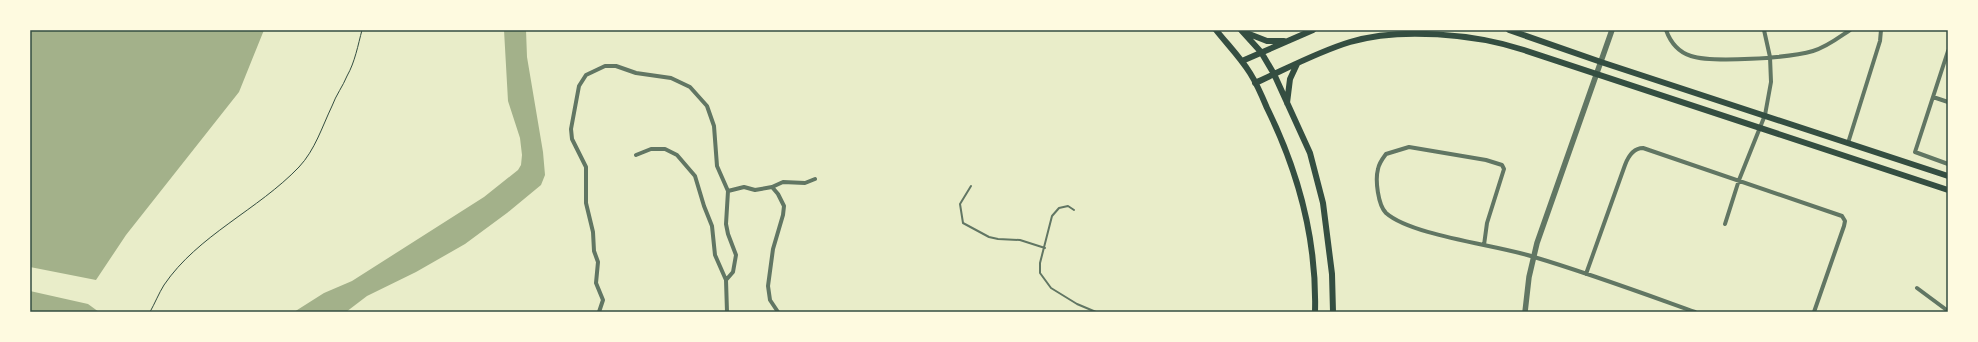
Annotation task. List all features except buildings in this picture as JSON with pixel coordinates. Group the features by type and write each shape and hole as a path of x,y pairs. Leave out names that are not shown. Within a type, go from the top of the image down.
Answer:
{"main road":[{"path":"1216,30 1242,61 1255,83 1274,120 1292,163 1302,196 1309,232 1315,273 1315,312"},
{"path":"1242,61 1313,30"},
{"path":"1509,30 1601,62 1948,176"},
{"path":"1242,31 1267,41 1285,41"},
{"path":"1242,31 1261,52 1274,74 1286,104 1310,153 1323,203 1332,274 1333,312"},
{"path":"1255,83 1341,45 1382,33 1423,34 1490,40 1948,190"},
{"path":"1286,104 1290,79 1297,64"}],"street":[{"path":"1525,312 1533,256 1612,30"},
{"path":"1666,30 1669,38 1677,48 1690,56 1716,59 1770,57 1813,51 1834,42 1850,30"},
{"path":"1725,224 1765,115 1771,82 1770,57 1764,30"},
{"path":"1848,143 1880,41 1881,30"},
{"path":"1948,51 1915,152 1948,164"},
{"path":"599,312 603,300 596,283 598,262 594,251 593,232 586,204 586,167 572,139 571,129 577,92 586,75 605,66 616,66 636,73 671,78 690,87 707,106 714,126 717,166 728,191 726,224 736,255 733,272 726,280"},
{"path":"1933,97 1948,102"},
{"path":"1484,245 1487,224 1504,169 1502,165 1486,160 1409,147 1390,151 1380,164 1377,179 1380,201 1384,211 1391,217 1417,228 1484,245 1533,256 1695,312"},
{"path":"1586,274 1625,165 1629,157 1636,149 1643,148 1842,216 1845,221 1844,226 1814,312"},
{"path":"636,155 651,149 665,149 677,155 695,176 712,226 715,255 726,280 728,312"},
{"path":"728,191 744,187 755,190 772,187 784,182 805,183 815,178"},
{"path":"772,187 778,194 784,206 783,215 773,249 768,286 770,300 778,312"},
{"path":"1917,288 1948,310"}],"lane":[{"path":"971,186 960,204 963,223 989,237 1020,240 1045,248"},
{"path":"1074,210 1068,206 1059,208 1052,216 1040,263 1040,273 1051,288 1096,312"}],"path":[{"path":"150,312 164,285 180,266 204,243 293,172 307,156 319,136 335,98 348,76 362,30"}],"shaded area":[{"path":"30,30 264,30 239,92 126,235 96,280 30,267"},
{"path":"504,30 526,30 527,57 543,152 545,175 541,185 507,213 465,244 416,272 367,296 346,312 294,312 324,293 352,281 484,197 518,170 521,165 522,155 520,138 508,101"},
{"path":"30,291 88,304 99,312 30,312"}]}
